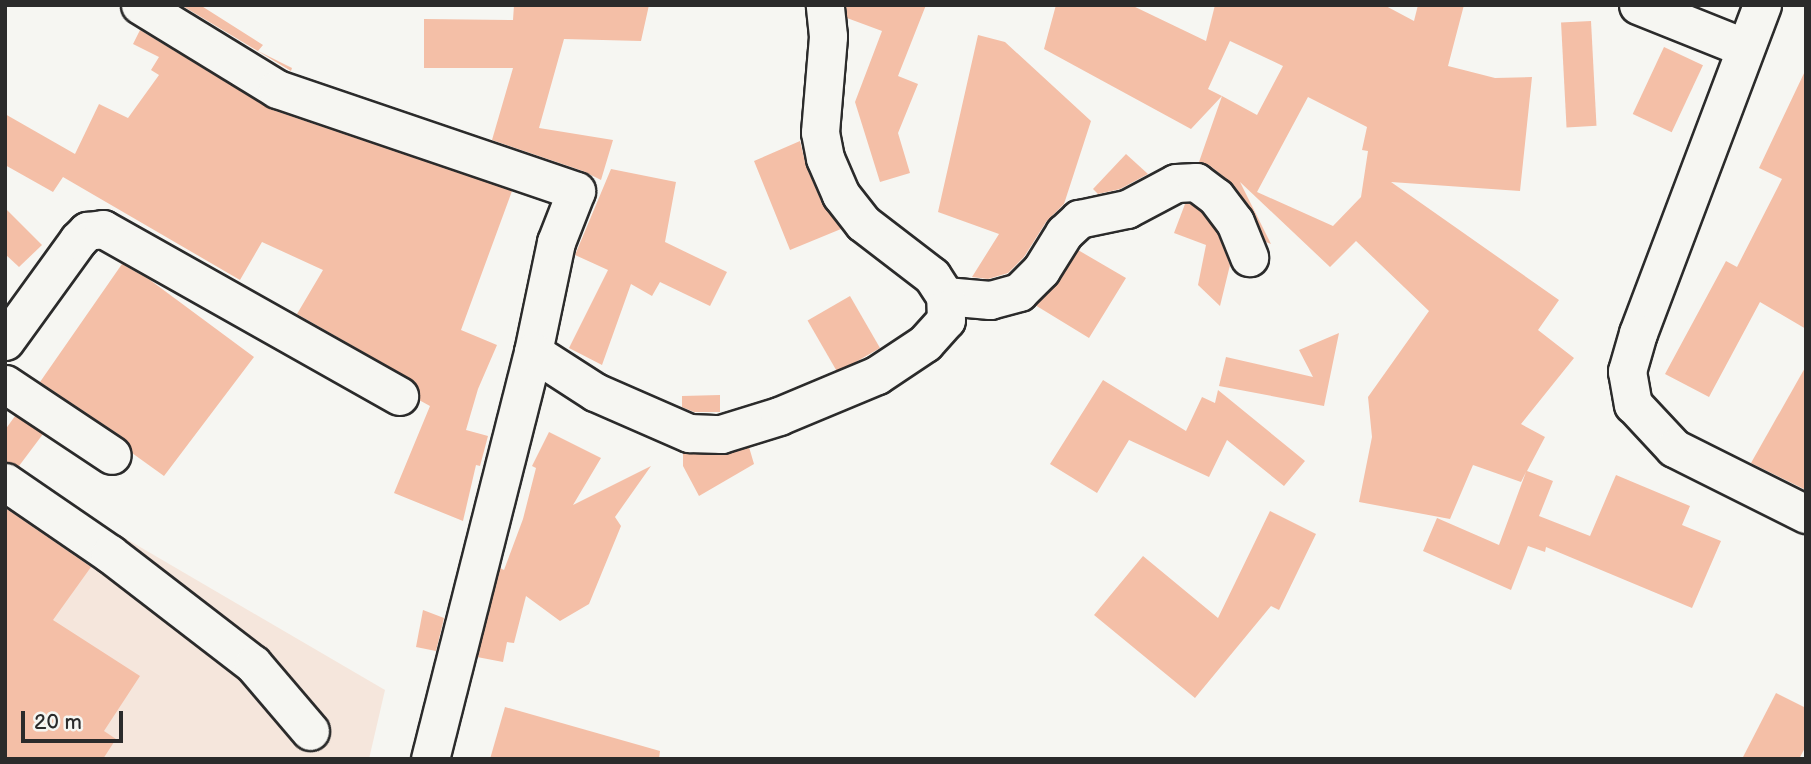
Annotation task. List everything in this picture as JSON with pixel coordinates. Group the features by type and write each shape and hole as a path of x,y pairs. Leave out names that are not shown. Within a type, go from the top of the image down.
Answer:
{"street":[{"path":"140,5 277,89 576,191 556,242 533,352 430,759"},
{"path":"533,352 595,392 689,433 721,434 779,416 877,375 925,343 946,320 945,296 932,276 863,223 841,195 825,158 820,132 828,36 825,5"},
{"path":"1638,5 1743,47"},
{"path":"1762,5 1743,47 1638,333 1627,371 1633,404 1674,448 1806,514"},
{"path":"945,296 990,300 1019,292 1041,270 1064,233 1079,219 1127,209 1176,183 1196,182 1216,197 1234,222 1249,257"},
{"path":"5,341 78,240 87,231 103,229 399,396"},
{"path":"5,384 112,455"},
{"path":"5,482 110,554 253,664 310,731"}],"shaded area":[{"path":"5,468 385,690 369,759 5,759"}],"building":[{"path":"181,5 200,5 263,45 258,51 292,68 291,71"},
{"path":"514,5 649,5 641,41 564,39 539,128 613,140 601,180 583,171 492,140 513,68 424,68 424,19 513,20"},
{"path":"846,5 926,5 898,76 918,84 898,133 910,173 880,182 855,102 882,31 847,18"},
{"path":"1056,5 1131,5 1206,41 1215,5 1384,5 1414,21 1418,5 1464,5 1448,66 1495,78 1532,77 1520,191 1391,182 1559,300 1538,330 1574,358 1521,424 1545,437 1527,471 1553,481 1539,516 1590,536 1616,475 1690,506 1682,525 1721,541 1692,608 1546,547 1545,552 1528,546 1511,590 1423,551 1437,518 1499,545 1526,472 1521,482 1473,465 1450,519 1359,502 1372,437 1368,397 1429,311 1356,241 1330,267 1240,182 1271,244 1266,242 1252,210 1233,184 1209,165 1199,162 1222,96 1191,129 1044,49","holes":["1230,41 1283,66 1257,115 1208,89","1308,97 1367,127 1362,150 1368,151 1361,197 1333,226 1257,192"]},
{"path":"1591,21 1596,126 1567,127 1561,23"},
{"path":"140,30 270,109 512,191 461,330 497,345 478,389 466,430 488,436 480,466 476,465 463,521 394,493 430,406 419,400 417,386 409,378 297,314 323,270 262,242 240,280 63,177 53,192 5,165 5,114 75,154 99,104 128,118 159,75 151,70 159,57 133,44"},
{"path":"978,35 1005,42 1091,121 1064,204 1046,222 1024,257 1008,273 988,279 972,277 999,234 938,212"},
{"path":"1664,47 1703,65 1672,132 1633,114"},
{"path":"1806,69 1806,329 1760,302 1709,397 1665,374 1726,261 1737,267 1782,179 1759,168"},
{"path":"800,141 806,166 822,203 841,229 790,250 754,161"},
{"path":"1126,154 1148,174 1120,189 1098,194 1093,189"},
{"path":"611,169 676,182 665,242 727,272 710,306 660,282 652,296 631,284 602,365 569,348 608,270 575,255"},
{"path":"1189,203 1201,212 1217,232 1230,265 1220,306 1198,285 1206,245 1174,233 1185,204"},
{"path":"5,208 42,245 19,267 5,254"},
{"path":"1078,250 1126,278 1089,338 1035,305 1059,281"},
{"path":"122,264 150,280 254,357 164,476 132,453 124,438 40,382"},
{"path":"850,296 880,348 838,372 808,320"},
{"path":"1339,333 1324,406 1219,386 1226,357 1313,377 1299,350"},
{"path":"1806,366 1806,490 1751,463"},
{"path":"1103,380 1186,431 1202,397 1215,403 1218,390 1305,461 1284,486 1227,440 1209,477 1129,440 1097,493 1050,464"},
{"path":"720,395 720,412 694,412 682,407 682,396"},
{"path":"15,416 43,434 19,466 5,461 5,430"},
{"path":"549,432 601,458 573,505 651,466 615,517 621,526 589,604 560,621 526,596 514,643 507,642 503,662 477,657 500,568 504,570 523,519 536,468 532,466"},
{"path":"749,447 754,464 699,496 683,466 683,453 721,455"},
{"path":"5,508 91,567 53,620 140,676 104,731 116,739 103,759 5,759"},
{"path":"1270,511 1316,534 1279,610 1271,606 1195,698 1094,615 1143,556 1218,618"},
{"path":"423,610 444,618 436,651 416,647"},
{"path":"1776,693 1806,708 1806,746 1799,759 1742,759"},
{"path":"505,707 660,751 659,759 490,759"}]}
